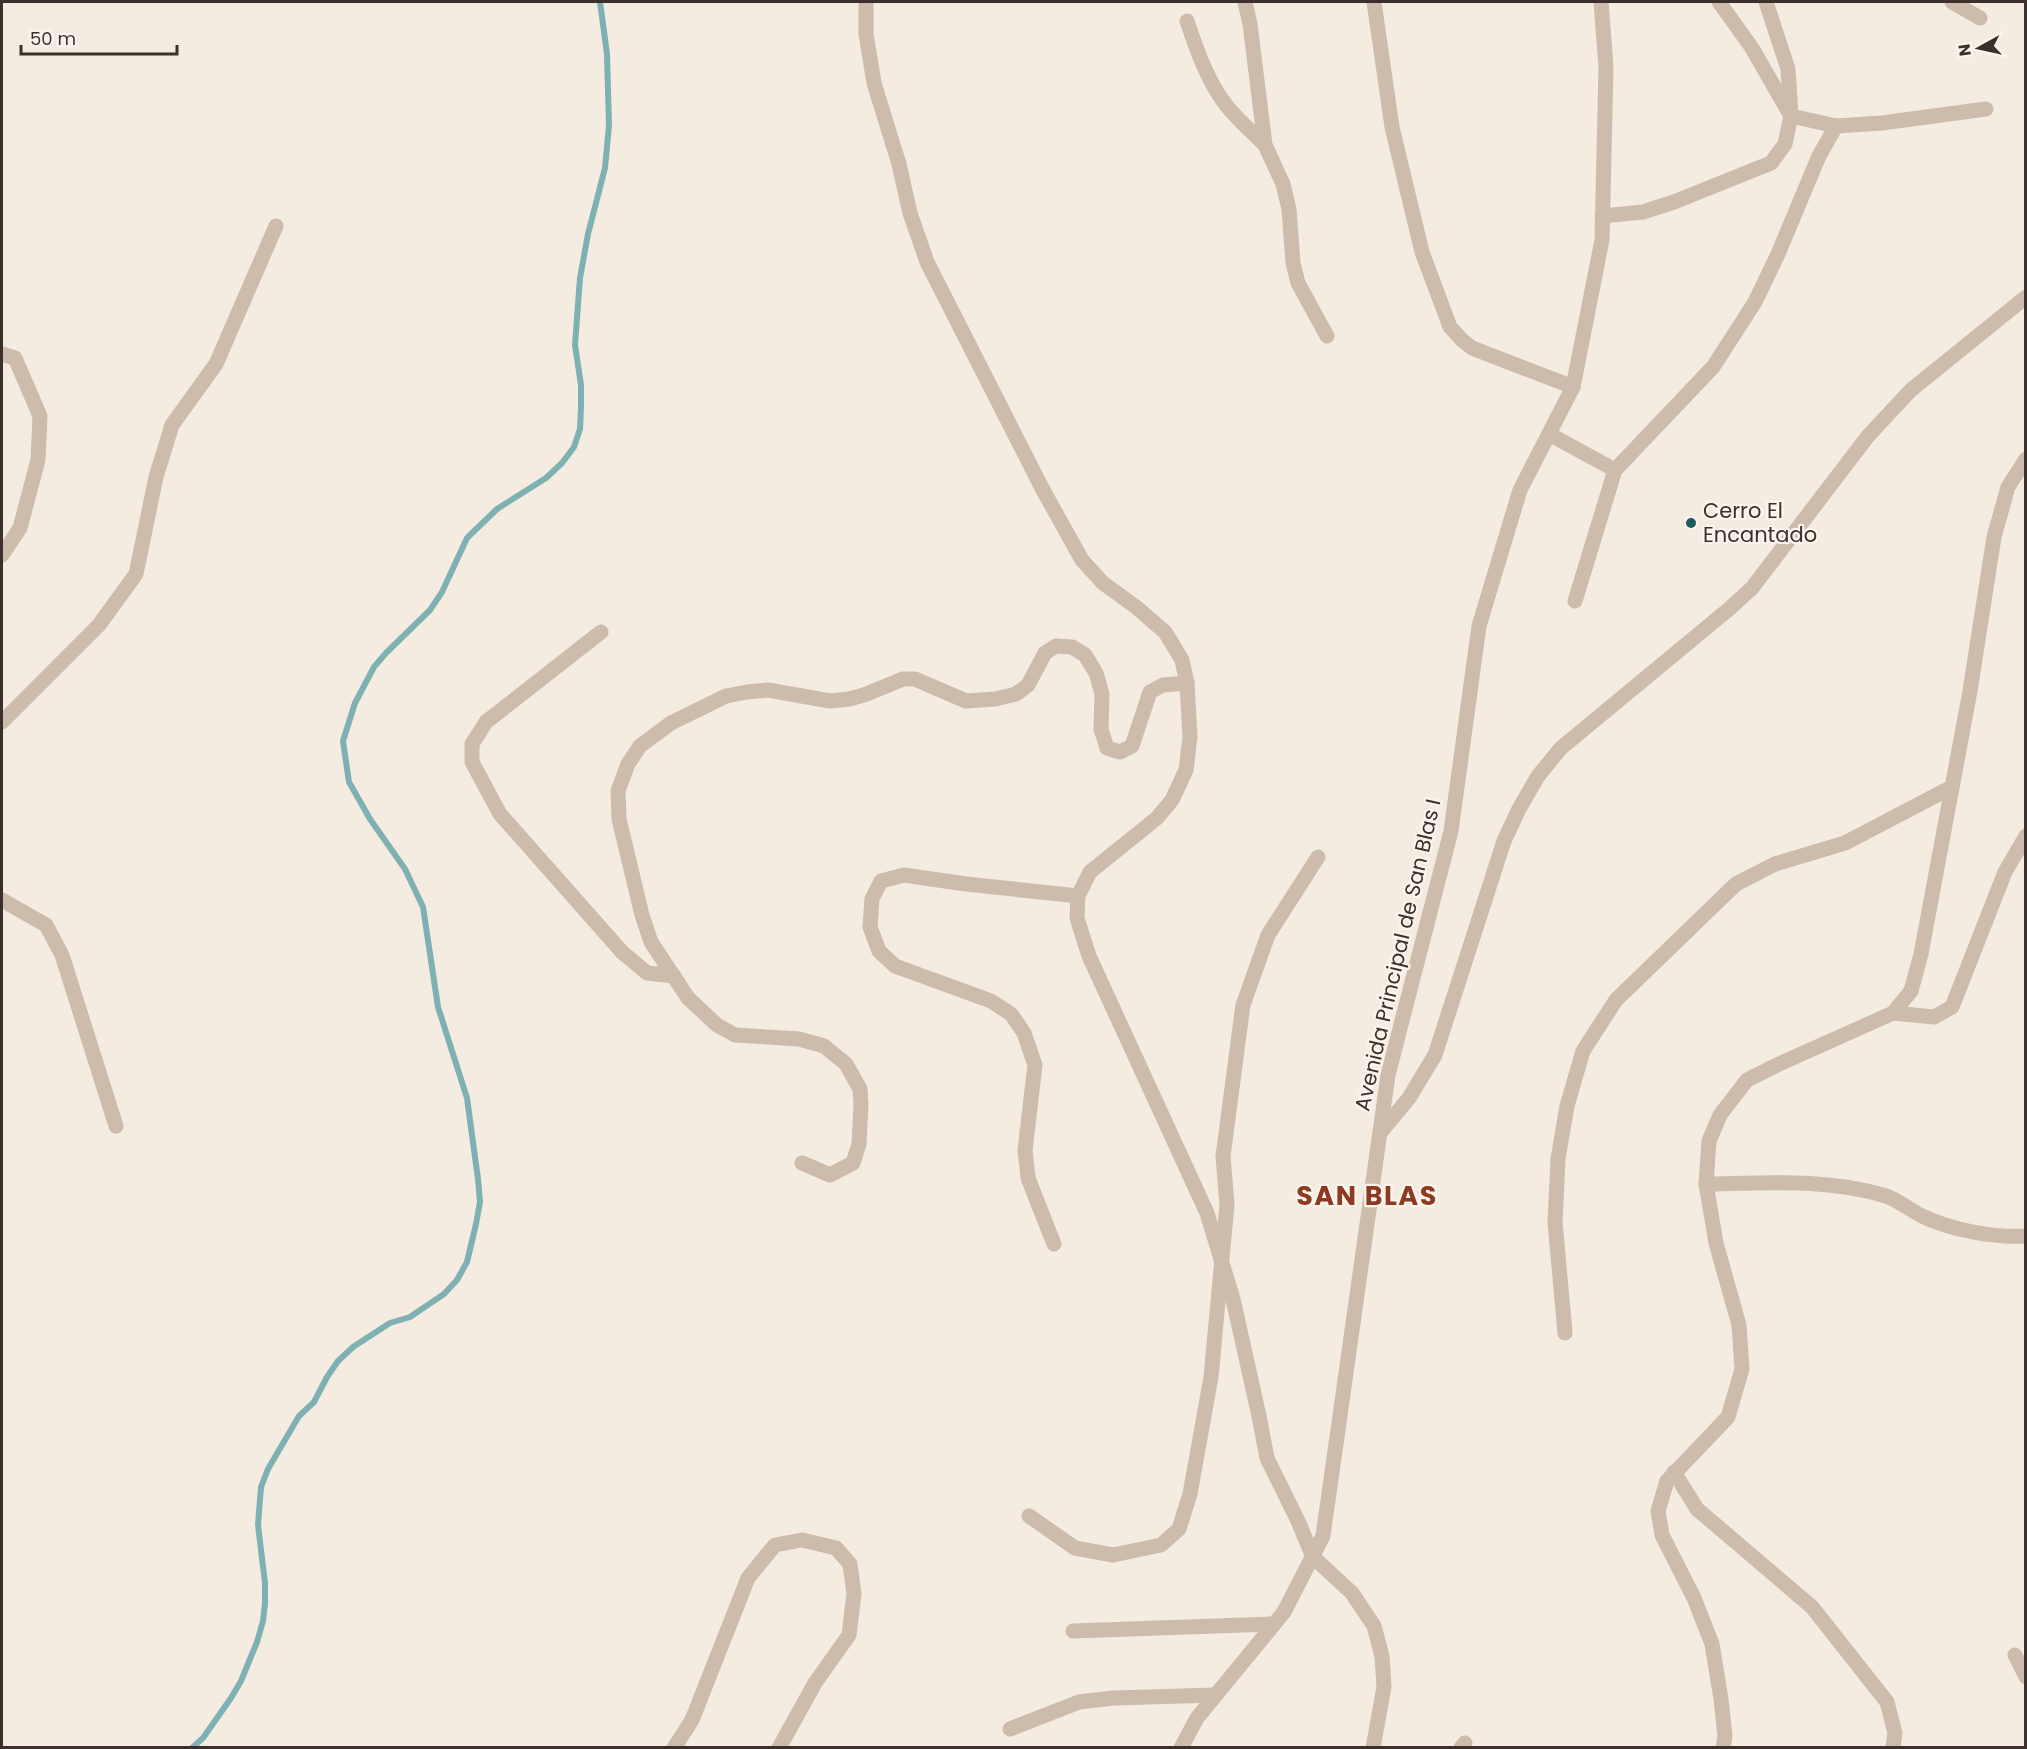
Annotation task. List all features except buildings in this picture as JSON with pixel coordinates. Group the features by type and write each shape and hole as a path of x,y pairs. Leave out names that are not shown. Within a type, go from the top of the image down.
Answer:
{"street":[{"path":"866,2 866,34 874,83 899,164 910,213 927,262 1043,490 1082,560 1103,583 1165,632 1182,660 1187,683 1190,738 1186,770 1172,800 1157,818 1090,872 1078,896 1077,918 1089,956 1207,1213 1233,1299 1267,1458 1313,1557 1352,1593 1374,1626 1382,1656 1384,1687 1373,1748"},
{"path":"1245,2 1250,24 1265,145 1283,184 1289,209 1293,263 1298,283 1327,336"},
{"path":"1374,2 1392,127 1422,252 1450,327 1473,348 1573,387"},
{"name":"Avenida Principal de San Blas I","path":"1181,1748 1197,1718 1284,1612 1323,1536 1388,1075 1451,831 1479,626 1520,490 1573,387 1602,240 1606,67 1600,2"},
{"path":"1719,2 1752,48 1791,116 1836,126 1882,123 1986,109"},
{"path":"1602,216 1643,212 1674,202 1770,163 1785,144 1791,116 1788,69 1766,2"},
{"path":"1952,2 1980,18"},
{"path":"1187,21 1204,69 1214,88 1227,107 1265,145"},
{"path":"1575,601 1615,470 1713,367 1755,302 1819,156 1836,126"},
{"path":"2,719 99,625 136,574 156,477 172,425 216,363 276,226"},
{"path":"1380,1133 1409,1098 1435,1055 1504,841 1538,776 1561,748 1730,609 1744,595 1868,436 1911,390 2025,297"},
{"path":"2,354 15,358 40,416 38,460 20,528 2,555"},
{"path":"1549,434 1615,470"},
{"path":"1723,1748 1725,1736 1712,1644 1694,1598 1662,1535 1658,1510 1667,1481 1728,1417 1742,1369 1739,1325 1716,1243 1706,1184 1709,1142 1720,1115 1747,1080 1893,1013 1911,991 1921,954 1970,691 1994,537 2008,487 2025,459"},
{"path":"601,632 486,722 472,744 472,762 500,814 622,952 647,973 674,976"},
{"path":"802,1163 830,1174 853,1163 859,1144 860,1089 846,1064 824,1046 799,1039 735,1035 717,1025 688,998 651,942 642,915 619,819 618,791 628,764 640,746 671,723 726,696 747,692 768,690 830,701 864,695 903,679 915,679 966,701 995,699 1016,694 1028,685 1045,653 1056,646 1072,647 1085,655 1096,673 1102,694 1101,729 1107,748 1120,752 1132,746 1150,692 1162,685 1187,683"},
{"path":"1565,1333 1556,1222 1558,1159 1567,1106 1583,1051 1616,1000 1736,884 1775,864 1845,843 1952,787"},
{"path":"1893,1013 1934,1017 1952,1007 2005,872 2025,836"},
{"path":"1029,1516 1075,1548 1113,1555 1161,1545 1179,1529 1190,1494 1211,1377 1227,1205 1223,1156 1243,1005 1268,935 1318,857"},
{"path":"1054,1244 1028,1178 1025,1150 1035,1065 1024,1033 1011,1014 991,1001 895,966 879,951 870,927 872,899 881,881 904,875 1078,896"},
{"path":"2,900 46,925 62,955 116,1126"},
{"path":"1706,1184 1791,1183 1844,1187 1887,1197 1925,1217 1977,1234 2025,1236"},
{"path":"1674,1472 1697,1509 1812,1607 1887,1702 1895,1733 1893,1748"},
{"path":"674,1748 693,1720 748,1578 775,1545 802,1540 836,1548 850,1564 854,1594 849,1635 815,1683 779,1748"},
{"path":"1073,1631 1274,1624"},
{"path":"2015,1655 2025,1677"},
{"path":"1010,1729 1079,1702 1113,1698 1216,1695"}],"waterway":[{"path":"192,1748 203,1738 241,1681 263,1621 265,1583 258,1525 261,1487 268,1469 299,1416 314,1402 338,1361 353,1347 390,1323 410,1317 444,1294 457,1280 467,1262 476,1224 480,1202 467,1098 438,1007 423,907 405,869 370,819 349,782 343,741 355,703 374,667 430,610 442,592 467,538 497,509 546,478 562,463 574,447 580,429 581,407 581,385 575,345 580,278 588,234 605,168 609,125 607,54 600,2"}],"place":[{"name":"Cerro El Encantado","path":"1691,523"}],"district":[{"name":"SAN BLAS","path":"1367,1196"}]}
